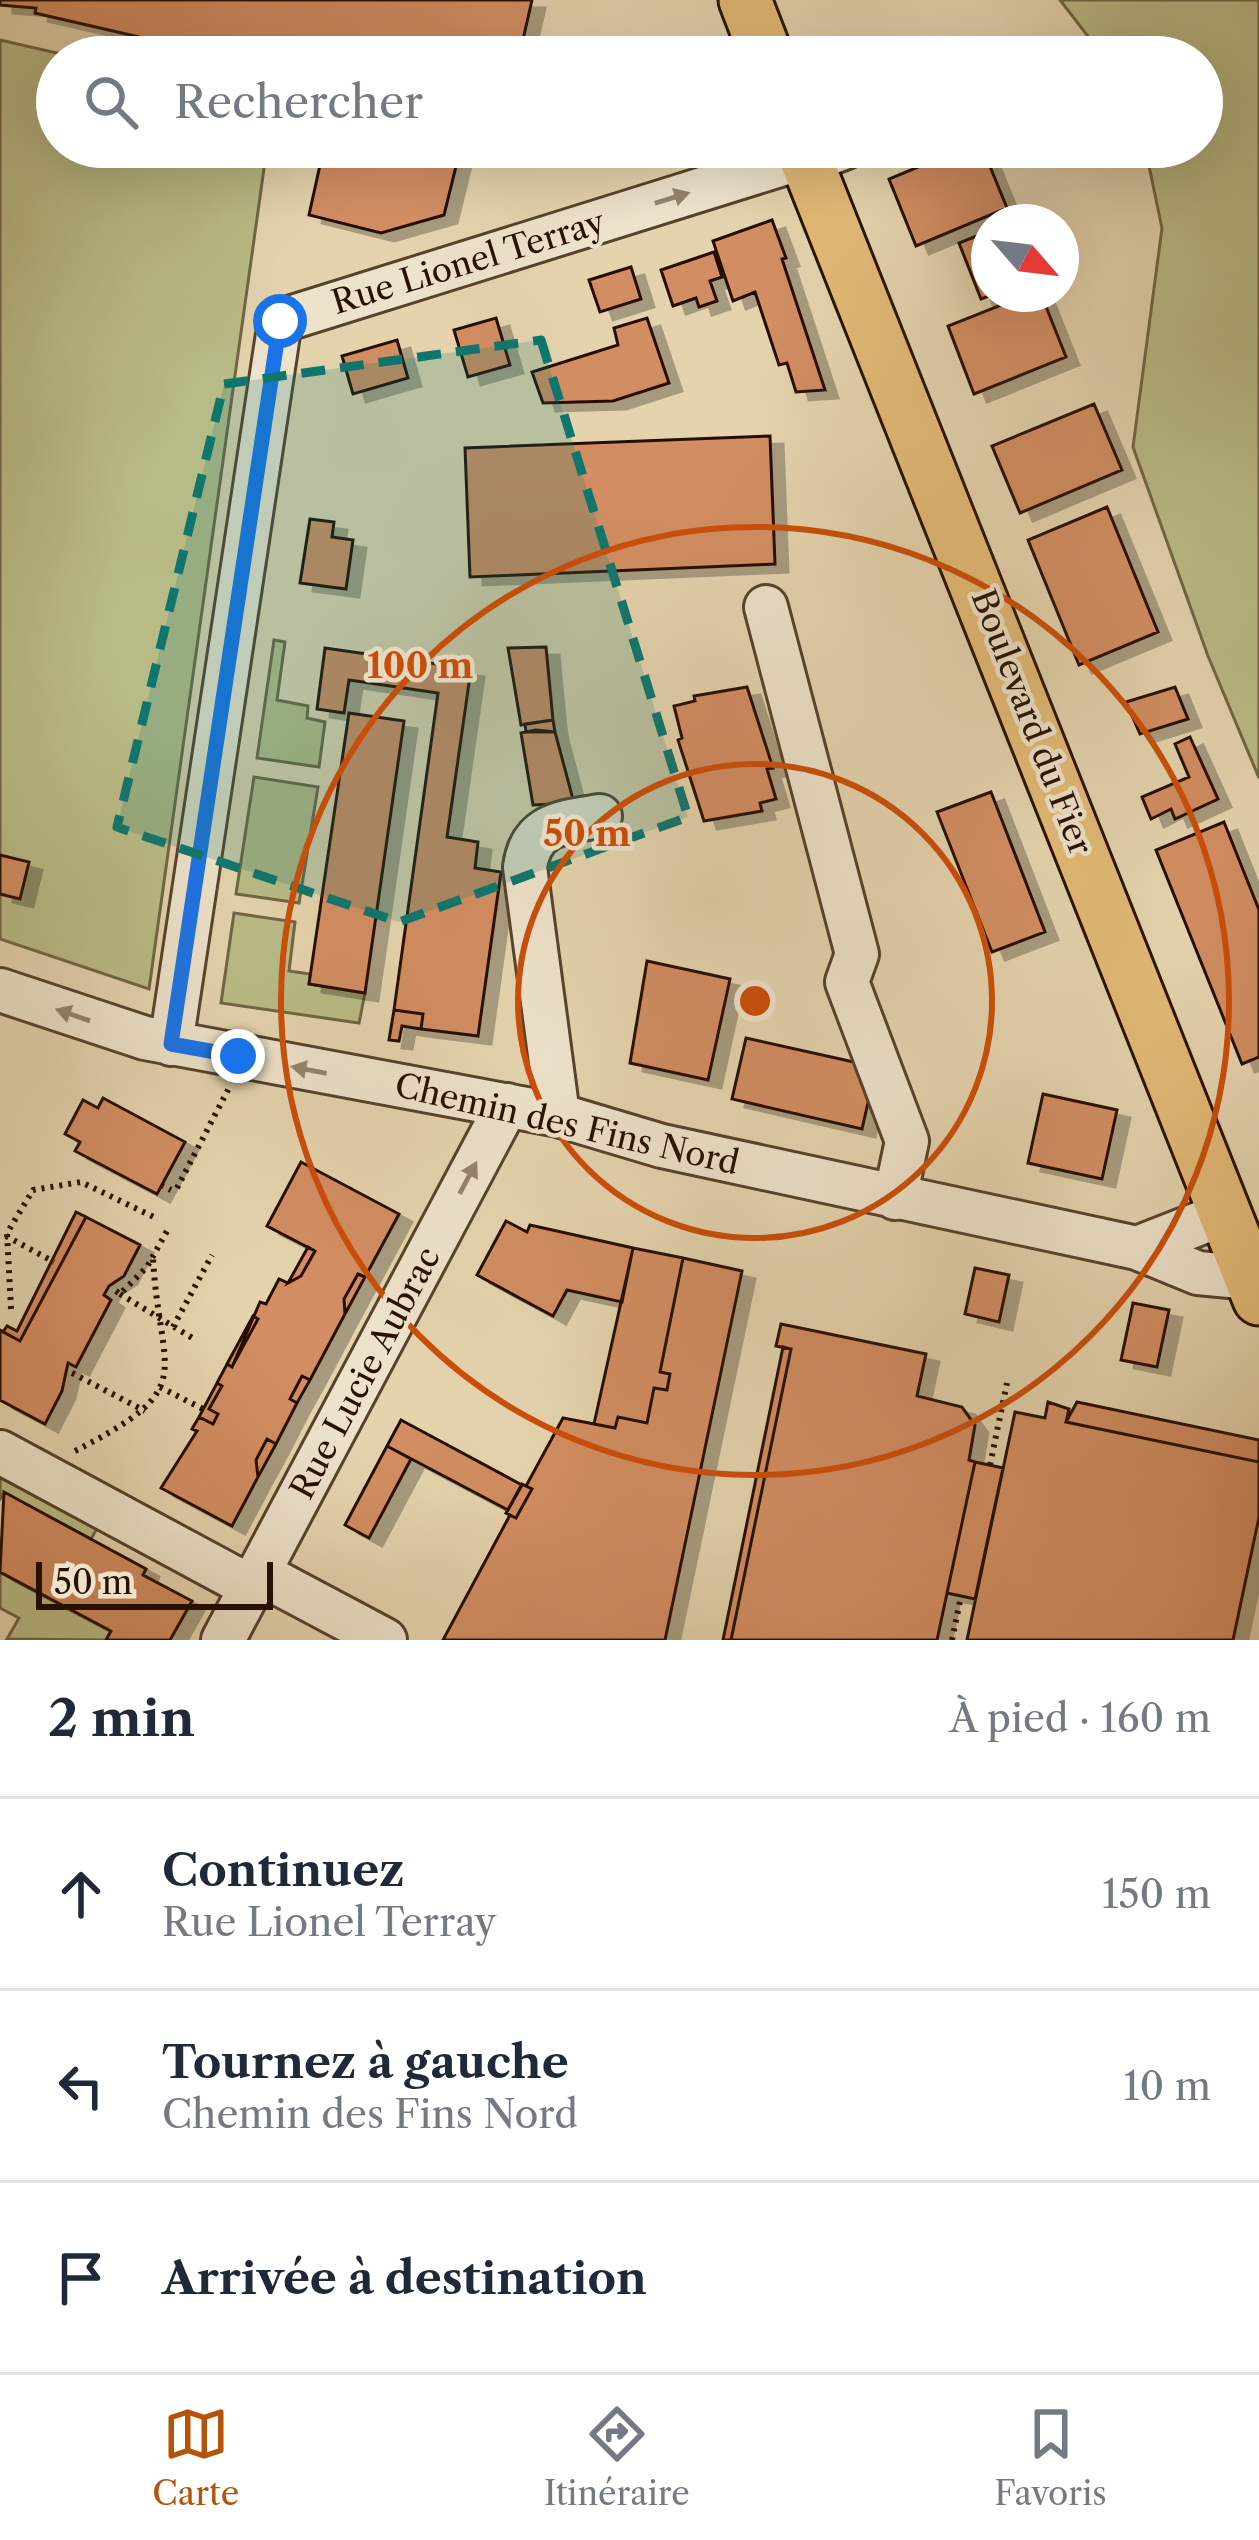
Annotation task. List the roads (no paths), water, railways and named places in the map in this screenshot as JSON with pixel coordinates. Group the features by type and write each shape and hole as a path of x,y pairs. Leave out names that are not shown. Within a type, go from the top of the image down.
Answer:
{"main road":[{"path":"746,0 759,36"},
{"name":"Boulevard du Fier","path":"821,168 1255,1289"}],"street":[{"name":"Rue Lionel Terray","path":"171,1044 280,321 767,168"},
{"path":"766,607 857,953 847,982 907,1141 895,1198"},
{"path":"558,1115 525,867 542,830 553,823 600,816"},
{"name":"Chemin des Fins Nord","path":"0,990 171,1044 558,1115 662,1146 1137,1248 1198,1274 1255,1289"},
{"name":"Rue Lucie Aubrac","path":"223,1640 507,1105"},
{"path":"1137,1248 1226,1213"},
{"path":"0,1452 385,1640"}]}
